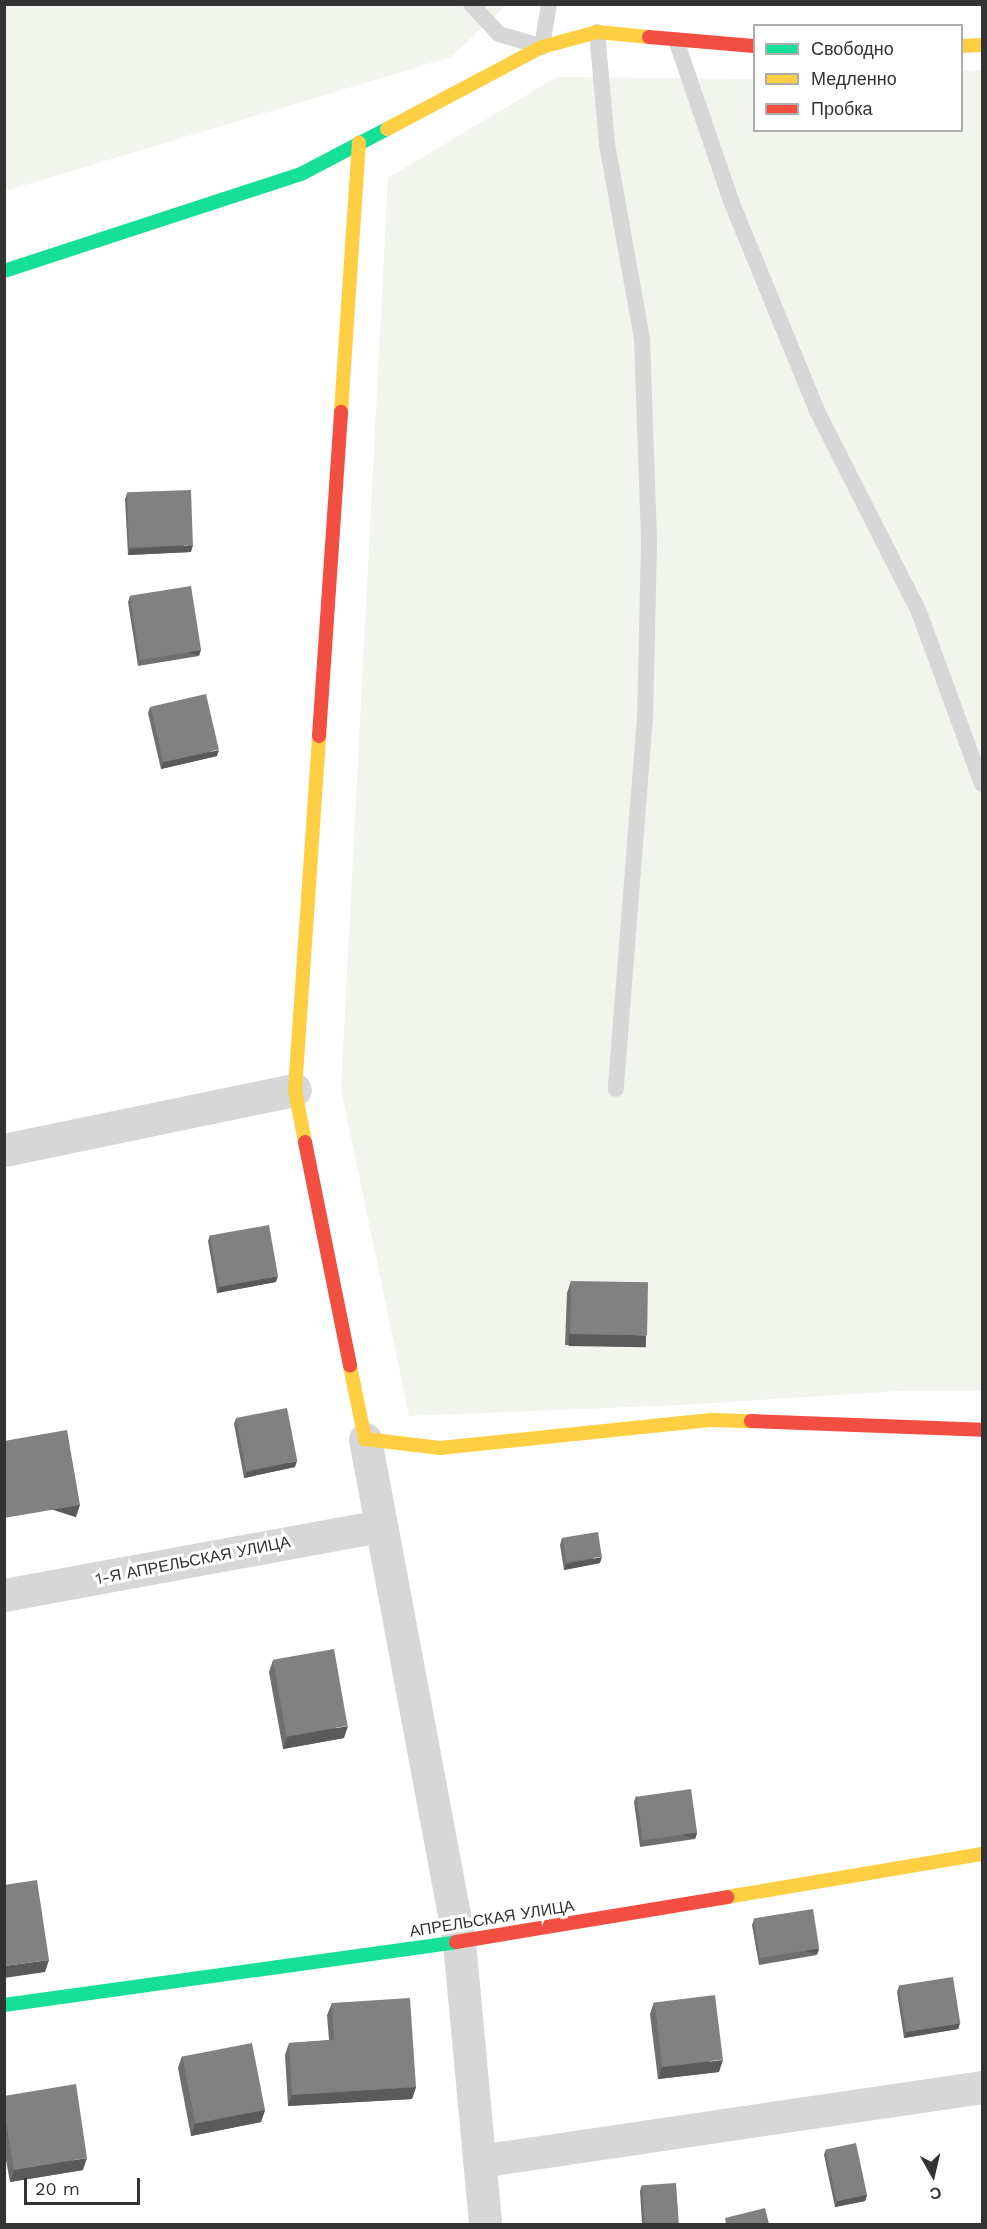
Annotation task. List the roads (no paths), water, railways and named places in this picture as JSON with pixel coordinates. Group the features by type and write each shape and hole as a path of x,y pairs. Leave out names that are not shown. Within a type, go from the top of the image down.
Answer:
{"street":[{"path":"4,271 301,174 542,47 597,32 753,46"},
{"path":"963,46 982,45"},
{"path":"359,143 295,1090 365,1439 459,1942 485,2224"},
{"path":"4,1150 295,1090"},
{"path":"365,1439 440,1448 713,1420 982,1430"},
{"name":"1-Я АПРЕЛЬСКАЯ УЛИЦА","path":"4,1595 381,1526"},
{"name":"АПРЕЛЬСКАЯ УЛИЦА","path":"4,2005 459,1942 982,1854"},
{"path":"479,2161 982,2087"}],"lane":[{"path":"471,4 499,34 542,47 549,4"},
{"path":"597,32 607,144 642,339 649,544 645,717 632,848 616,1089"},
{"path":"676,40 731,201 817,411 919,612 982,784"}]}
